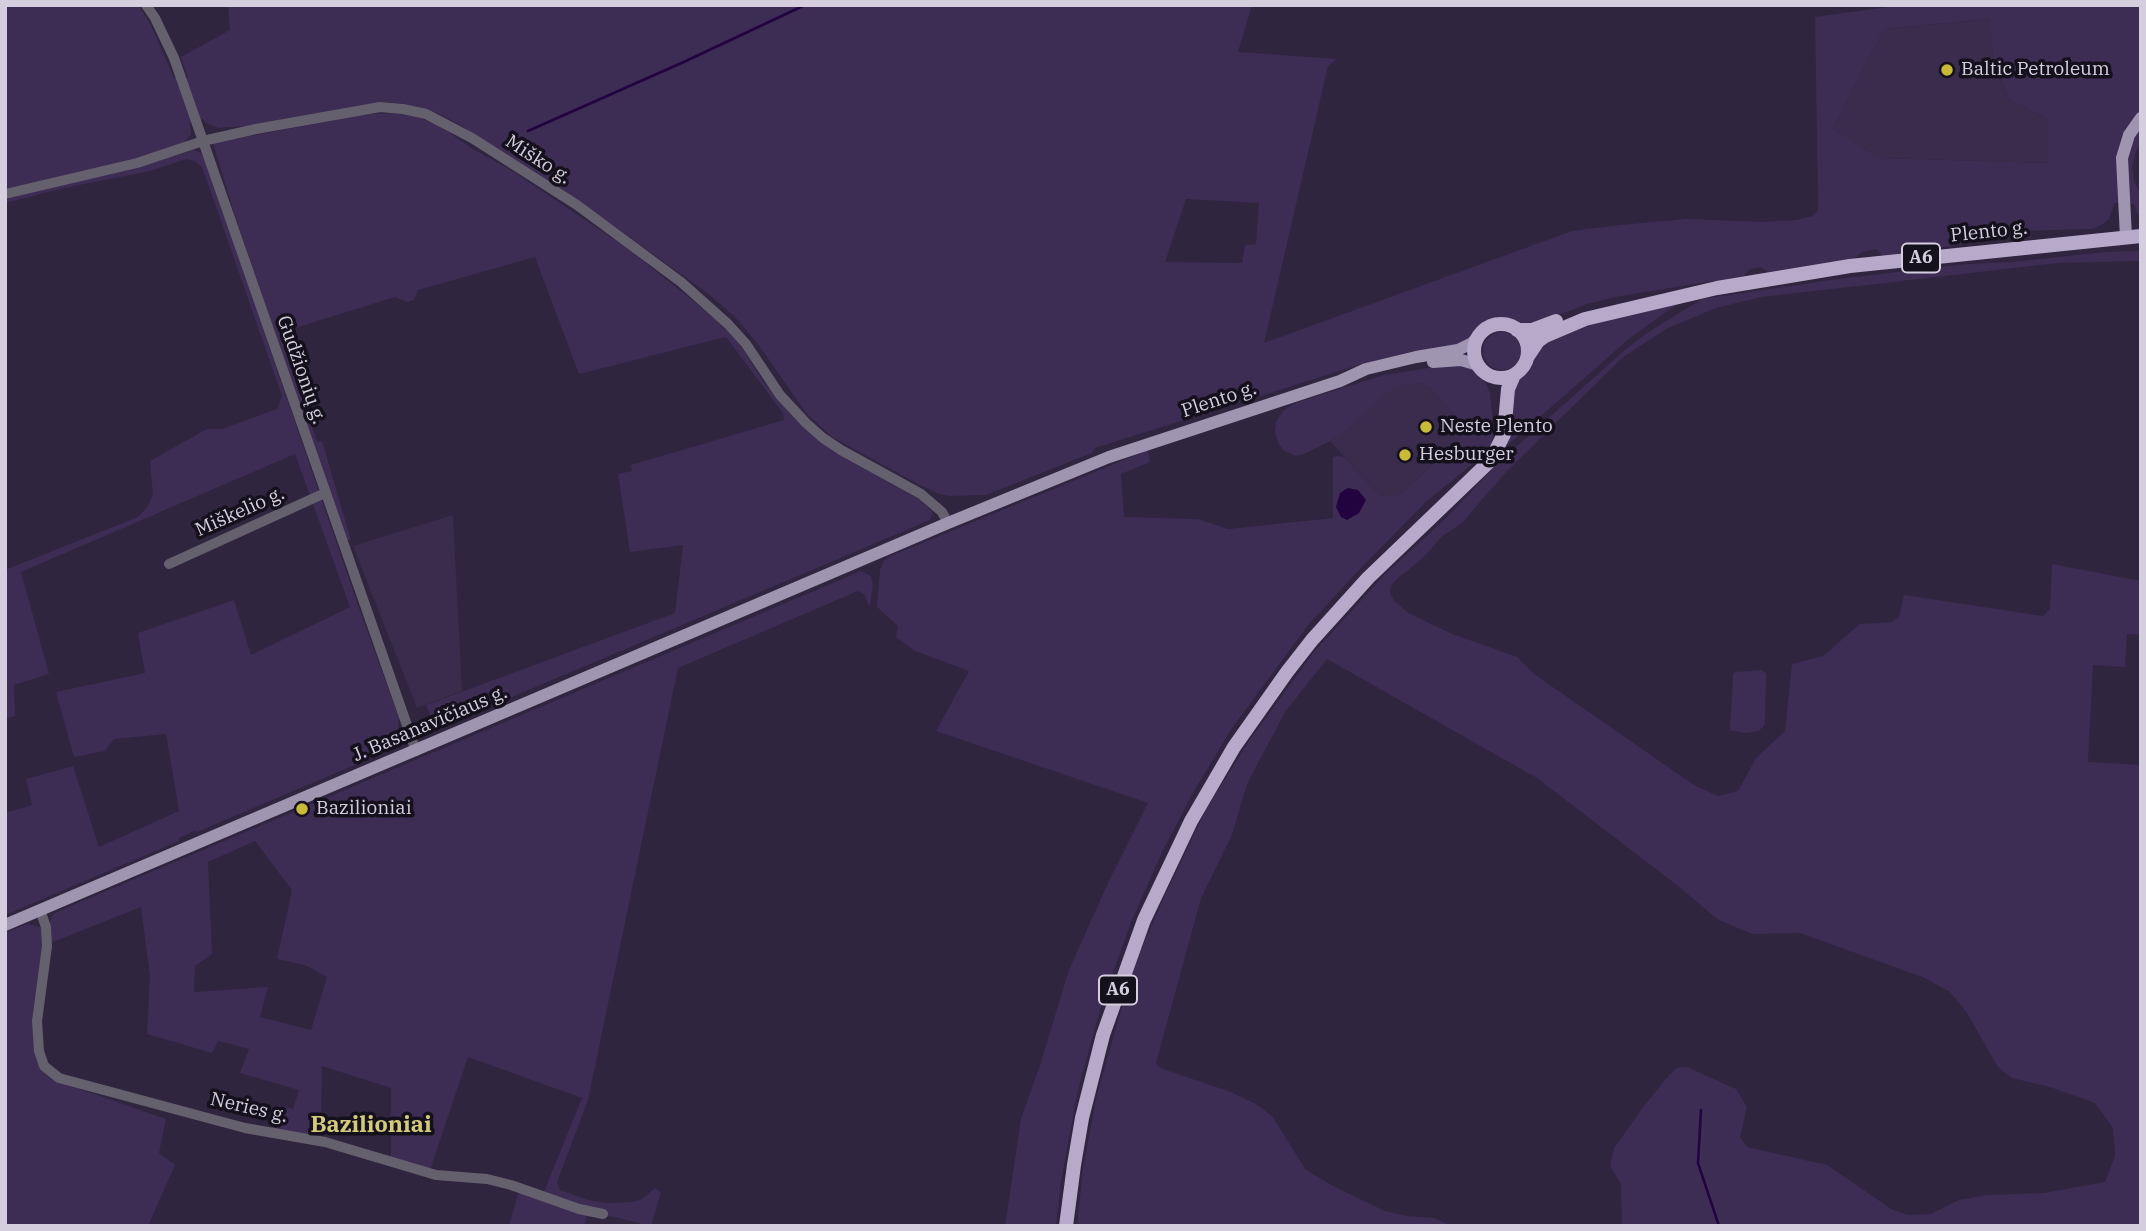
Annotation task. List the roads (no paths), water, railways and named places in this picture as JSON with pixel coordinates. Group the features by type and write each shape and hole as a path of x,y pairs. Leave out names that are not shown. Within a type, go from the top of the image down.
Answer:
{"highway":[{"name":"Plento g.","path":"1528,356 1545,336 1585,319 1717,288 1850,266 2134,237"},
{"name":"Plento g.","path":"1517,330 1541,328 1591,308 1622,300 1717,288"},
{"path":"1482,370 1496,378 1505,378 1514,375 1525,363 1528,356 1526,341 1517,330 1500,324 1484,330 1478,337 1474,351 1482,370 1497,394 1498,447"},
{"name":"A6","path":"1066,1226 1082,1118 1106,1025 1144,920 1191,821 1219,771 1254,718 1312,640 1368,578 1491,460 1504,434 1508,389 1514,375"}],"main road":[{"path":"2134,237 2122,158 2129,135 2141,118"},
{"name":"Plento g.","path":"948,523 1110,457 1340,381 1366,369 1389,362 1458,350 1478,337"},
{"name":"Plento g.","path":"1340,381 1435,362 1461,360 1482,370"},
{"name":"J. Basanavičiaus g.","path":"5,925 948,523"}],"street":[{"name":"Gudžionių g.","path":"146,5 174,58 416,751"},
{"name":"Miško g.","path":"5,194 138,163 202,141 380,107 403,108 426,114 472,138 577,205 681,282 728,324 746,344 780,395 822,438 921,494 942,512 948,523"},
{"name":"Miškelio g.","path":"169,564 326,493"},
{"name":"Neries g.","path":"40,910 46,927 47,946 37,1021 39,1051 44,1066 59,1078 245,1128 325,1142 436,1175 487,1179 579,1209 603,1214"}],"waterway":[{"path":"528,131 805,5"},
{"path":"1701,1110 1698,1163 1719,1226"}],"place":[{"name":"Baltic Petroleum","path":"1947,70"},
{"name":"Neste Plento","path":"1426,427"},
{"name":"Hesburger","path":"1405,455"},
{"name":"Bazilioniai","path":"302,809"}],"district":[{"name":"Bazilioniai","path":"371,1125"}]}
